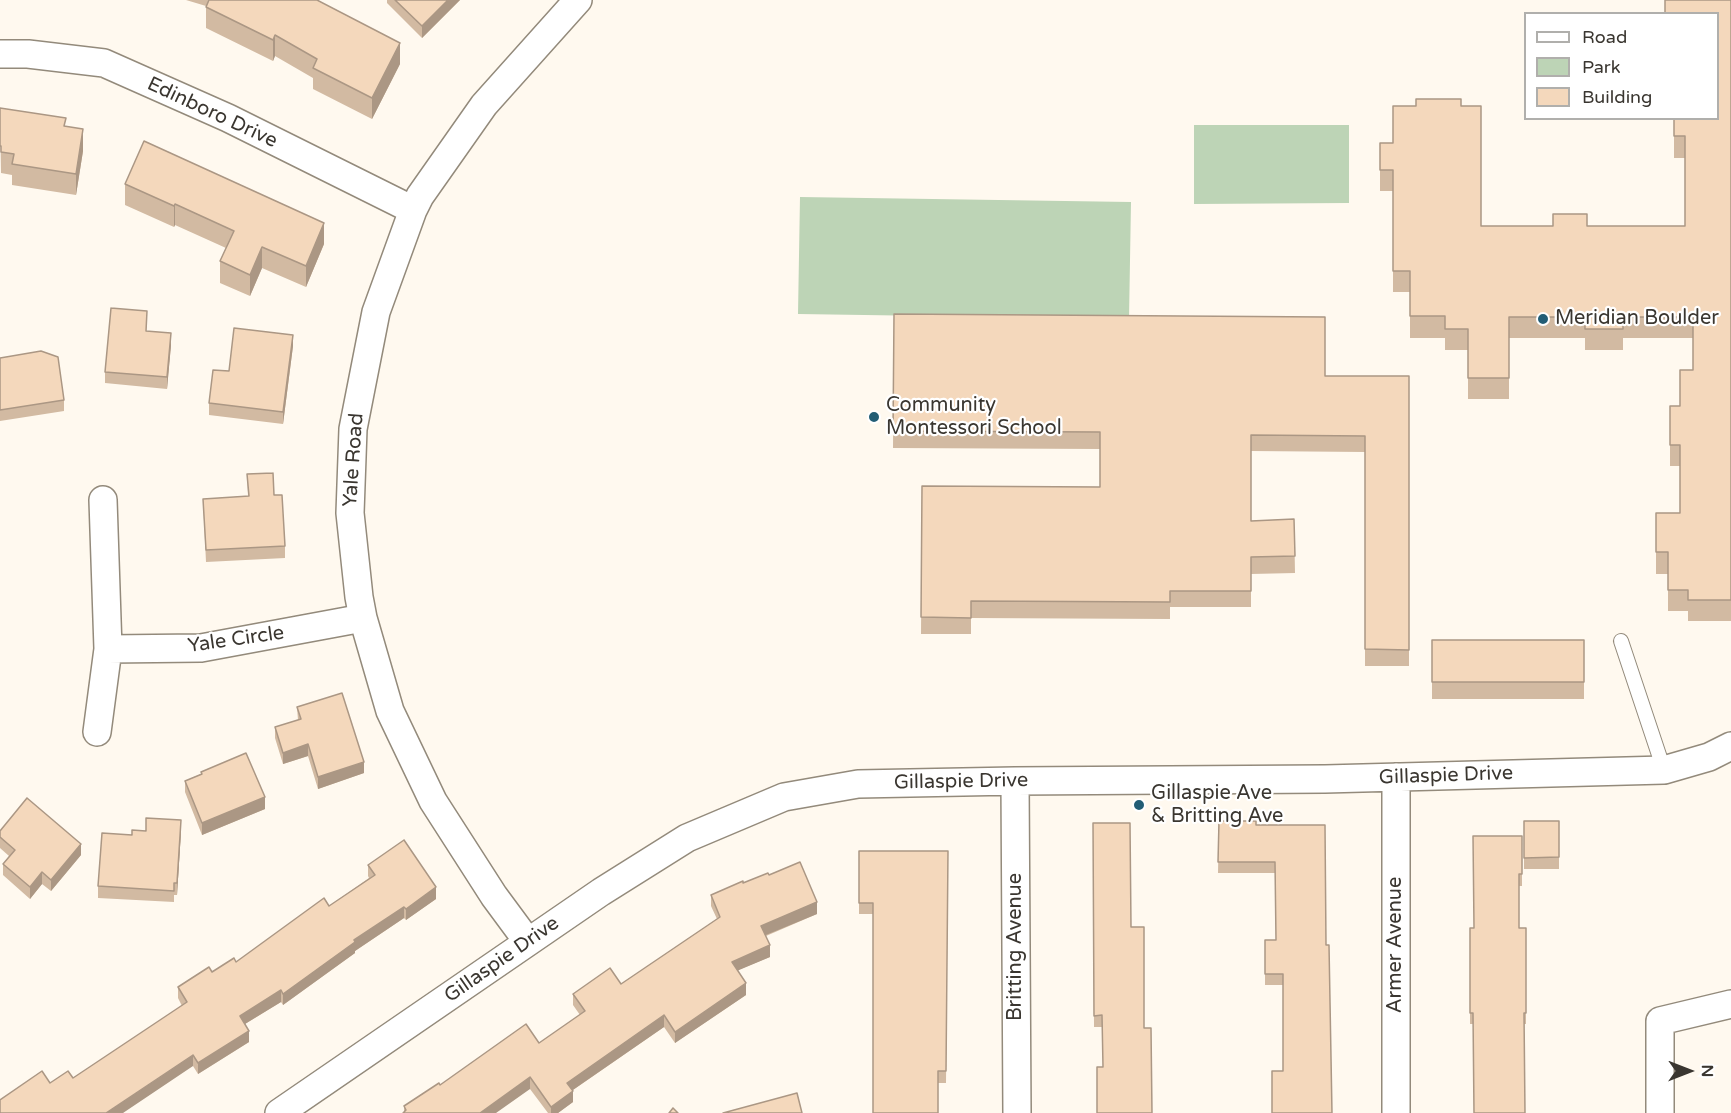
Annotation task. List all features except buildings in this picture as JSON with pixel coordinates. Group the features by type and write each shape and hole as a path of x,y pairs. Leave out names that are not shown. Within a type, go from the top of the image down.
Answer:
{"street":[{"name":"Yale Road","path":"528,942 494,896 433,801 390,711 358,597 350,513 353,429 376,312 420,196 484,105 578,0"},
{"name":"Edinboro Drive","path":"0,54 28,54 104,63 228,118 413,210"},
{"path":"97,732 108,649 103,500"},
{"name":"Yale Circle","path":"108,649 201,648 363,618"},
{"name":"Gillaspie Drive","path":"279,1113 600,892 687,838 784,797 858,784 1396,777 1664,770 1709,757 1731,746"},
{"name":"Armer Avenue","path":"1396,777 1396,1113"},
{"name":"Britting Avenue","path":"1015,781 1017,1113"},
{"path":"1660,1113 1660,1021 1731,1004"}],"lane":[{"path":"1621,641 1664,770"}],"green space":[{"path":"1194,125 1349,125 1349,203 1194,204"},
{"path":"800,197 1131,202 1129,319 798,314"}],"place":[{"name":"Meridian Boulder","path":"1543,319"},
{"name":"Community Montessori School","path":"874,417"},
{"name":"Gillaspie Ave & Britting Ave","path":"1139,805"}]}
